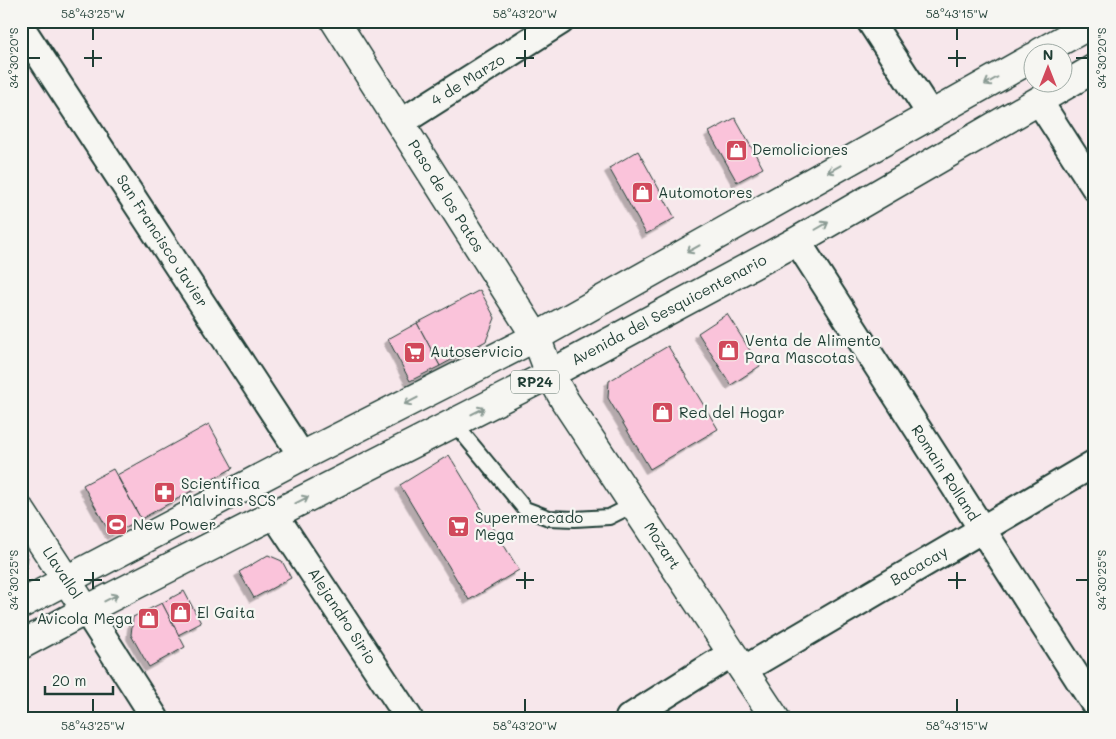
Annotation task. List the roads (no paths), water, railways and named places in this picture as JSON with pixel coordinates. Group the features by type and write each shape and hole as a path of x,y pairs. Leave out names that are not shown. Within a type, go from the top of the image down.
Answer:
{"main road":[{"name":"Paso de los Patos","path":"334,21 536,337 550,374"},
{"path":"1059,42 1095,22"},
{"name":"RP24","path":"21,604 302,456 536,337 1024,63"},
{"name":"Avenida del Sesquicentenario","path":"21,645 86,610 550,374 796,241 1095,68"},
{"name":"Mozart","path":"550,374 565,401 775,718"},
{"name":"Llavallol","path":"21,511 86,610"}],"street":[{"name":"4 de Marzo","path":"400,123 561,21"},
{"path":"870,21 931,115"},
{"name":"San Francisco Javier","path":"21,27 302,456"},
{"path":"1039,101 1095,188"},
{"name":"Romain Rolland","path":"796,241 1095,705"},
{"name":"Bacacay","path":"629,718 982,530 1095,463"},
{"name":"Alejandro Sirio","path":"274,514 409,718"},
{"path":"86,610 155,718"}],"lane":[{"path":"454,423 525,509 549,518 575,519 609,517 635,504"}],"place":[{"name":"Demoliciones","path":"736,150"},
{"name":"Automotores","path":"642,193"},
{"name":"Venta de Alimento Para Mascotas","path":"729,350"},
{"name":"Autoservicio","path":"414,352"},
{"name":"Red del Hogar","path":"663,413"},
{"name":"Scientifica Malvinas SCS","path":"165,493"},
{"name":"New Power","path":"117,525"},
{"name":"Supermercado Mega","path":"459,527"},
{"name":"El Gaita","path":"181,613"},
{"name":"Avicola Mega","path":"149,619"}]}
